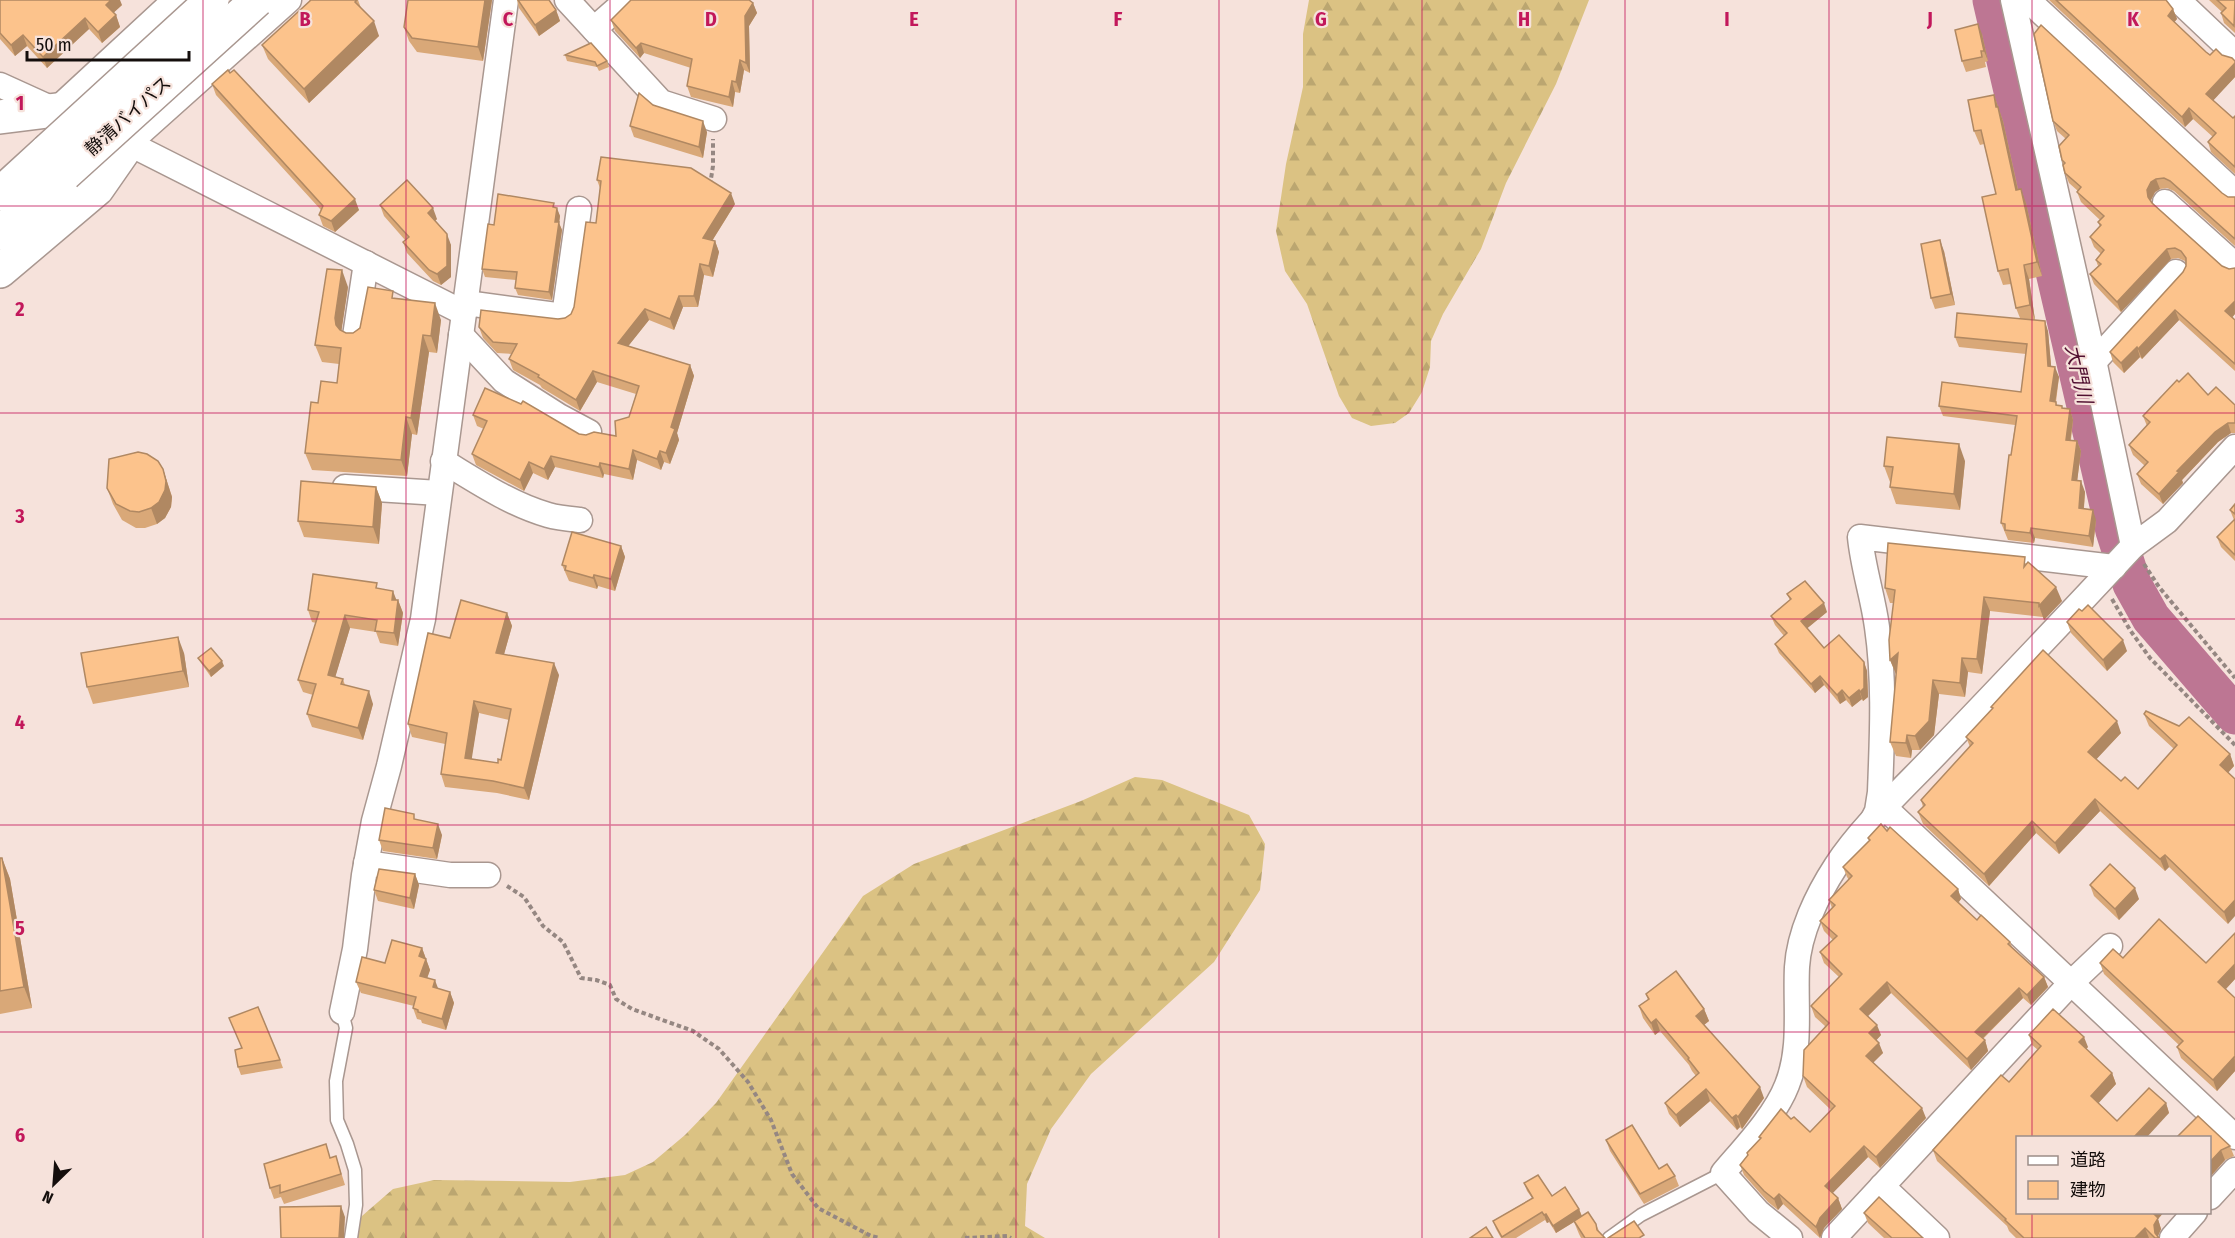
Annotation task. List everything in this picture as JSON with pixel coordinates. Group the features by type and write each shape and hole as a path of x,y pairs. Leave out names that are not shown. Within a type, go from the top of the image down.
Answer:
{"highway":[{"name":"静清バイパス","path":"0,233 56,162 212,0"},
{"name":"静清バイパス","path":"0,194 56,162 257,0"},
{"path":"0,117 56,110"},
{"path":"0,271 97,189 129,143"}],"street":[{"path":"56,110 175,0"},
{"path":"129,143 289,0"},
{"path":"342,1012 355,949 374,821 423,619 506,0"},
{"path":"567,0 662,102 714,119"},
{"path":"594,29 627,0"},
{"path":"2013,0 2133,546"},
{"path":"2028,0 2235,194"},
{"path":"2178,0 2235,54"},
{"path":"0,85 129,143 366,263 464,317 504,381 589,432"},
{"path":"2165,202 2235,265"},
{"path":"464,317 564,316 579,208"},
{"path":"356,336 366,263"},
{"path":"2094,362 2176,272"},
{"path":"1790,1238 1758,1212 1723,1173 1752,1139 1787,1085 1794,1060 1797,1028 1797,967 1801,942 1814,908 1836,866 1885,808 2133,546 2167,521 2235,447"},
{"path":"443,462 489,489 532,510 551,516 580,520"},
{"path":"324,485 439,493"},
{"path":"1869,826 1877,811 1880,792 1882,671 1877,626 1860,537 2108,574"},
{"path":"1885,808 2235,1137"},
{"path":"366,863 450,875 488,875"},
{"path":"1834,1238 2072,983 2110,946"},
{"path":"2211,1196 2235,1170"},
{"path":"1882,1186 1937,1238"},
{"path":"2172,1238 2193,1214"}],"lane":[{"path":"342,1012 346,1028 336,1081 337,1120 355,1170 356,1205 351,1238"},
{"path":"1609,1238 1641,1215 1723,1173"}],"path":[{"path":"709,190 713,166 714,119"},
{"path":"2133,546 2159,587 2235,678"},
{"path":"2108,574 2130,630 2150,658 2235,745"},
{"path":"488,875 524,897 543,926 563,942 581,978 610,985 616,999 632,1009 693,1031 719,1049 748,1082 771,1120 792,1174 818,1208 871,1236 880,1238"},
{"path":"965,1238 1007,1236 1011,1238"}],"green space":[{"path":"1309,0 1589,0 1556,84 1506,183 1481,249 1443,314 1431,341 1430,367 1422,392 1409,413 1395,423 1371,426 1352,418 1339,396 1307,304 1285,271 1276,231 1286,164 1303,87 1303,34"},
{"path":"1135,777 1162,780 1249,815 1265,844 1260,890 1214,962 1091,1074 1051,1129 1027,1184 1025,1226 1045,1238 342,1238 347,1229 393,1189 434,1180 570,1182 625,1175 653,1162 685,1135 716,1103 863,896 914,864 1081,801"}],"building":[{"path":"0,0 111,0 106,5 116,15 98,32 85,18 43,57 23,35 11,45 0,33"},
{"path":"311,0 357,0 355,2 374,21 304,89 262,45"},
{"path":"408,0 485,0 478,47 412,38 404,27"},
{"path":"518,0 549,0 556,10 535,25"},
{"path":"631,0 749,0 753,3 745,16 746,63 740,60 736,82 732,81 729,97 687,86 692,59 641,43 636,48 611,20"},
{"path":"2056,0 2166,0 2173,9 2168,16 2206,52 2210,55 2216,49 2222,55 2232,58 2235,63 2206,94 2233,118 2235,116 2235,167 2208,142 2216,133 2189,108 2182,117"},
{"path":"2217,0 2235,0 2234,26 2221,13 2226,8"},
{"path":"1978,24 1984,51 1981,51 1982,57 1962,61 1955,30"},
{"path":"2041,25 2222,193 2228,197 2235,197 2235,239 2170,181 2164,178 2156,179 2151,182 2147,190 2152,203 2222,266 2229,269 2235,268 2235,301 2225,311 2235,320 2235,364 2175,310 2138,349 2137,347 2121,363 2110,352 2183,272 2186,258 2181,251 2175,248 2167,249 2117,302 2090,274 2101,264 2096,260 2104,250 2090,237 2101,225 2098,222 2104,216 2077,192 2081,187 2065,173 2063,165 2065,163 2062,160 2059,146 2069,135 2053,121 2034,34"},
{"path":"591,43 607,61 597,66 595,62 565,55"},
{"path":"228,70 230,73 234,70 355,199 331,221 319,215 323,206 212,84"},
{"path":"639,93 653,105 703,121 699,147 630,126"},
{"path":"1994,95 2016,190 2021,189 2037,262 2024,265 2030,305 2016,308 2008,269 1998,271 1982,197 1996,194 1981,130 1974,131 1968,100"},
{"path":"601,157 691,168 731,193 703,238 715,241 709,266 700,264 694,296 679,296 670,319 645,309 618,343 690,365 671,427 675,429 666,453 660,451 657,459 633,450 629,469 600,463 599,467 551,456 544,469 529,462 520,480 472,454 487,421 473,415 485,388 521,404 523,401 579,434 586,435 594,432 616,436 615,421 629,417 639,386 593,371 576,400 538,377 539,375 509,359 517,344 493,342 479,327 481,310 558,319 571,314 574,307 586,222 596,223 601,181 597,180"},
{"path":"407,180 433,208 428,213 447,234 447,266 437,274 429,270 403,242 409,237 380,205"},
{"path":"498,194 554,203 553,207 557,208 555,222 559,222 549,292 515,288 517,272 482,269 488,224 494,225"},
{"path":"1940,240 1951,294 1931,298 1921,244"},
{"path":"327,269 342,270 335,318 336,325 346,333 353,333 360,328 368,287 393,291 392,298 435,303 431,336 423,335 411,418 406,417 401,460 305,453 311,402 318,403 321,381 337,383 341,348 315,345"},
{"path":"1957,313 2045,321 2048,366 2055,367 2050,401 2056,402 2056,405 2062,408 2070,409 2066,440 2077,441 2072,480 2081,481 2079,508 2093,510 2089,536 2031,528 2030,533 2005,530 2005,524 2001,523 2009,455 2011,455 2017,416 1939,406 1942,382 2021,392 2027,344 1955,337"},
{"path":"2188,373 2208,395 2216,387 2235,405 2235,423 2228,423 2215,432 2177,471 2179,472 2159,494 2137,474 2148,462 2129,445 2150,422 2143,416 2177,380 2179,382"},
{"path":"1887,437 1959,444 1954,494 1890,487 1893,467 1884,466"},
{"path":"138,452 147,454 158,461 166,481 165,490 159,502 139,512 130,511 116,504 107,488 109,459"},
{"path":"301,481 376,487 373,527 298,521"},
{"path":"2235,504 2235,514 2230,510"},
{"path":"2235,519 2235,555 2217,537"},
{"path":"572,532 621,546 611,579 594,575 593,578 565,570 566,566 562,565"},
{"path":"1888,543 2025,557 2024,567 2028,562 2056,587 2039,606 2039,603 1984,597 1977,659 1962,658 1960,683 1933,680 1929,721 1915,736 1907,735 1906,743 1890,742 1898,653 1890,660 1889,640 1895,590 1885,588"},
{"path":"313,574 377,583 376,588 393,591 392,600 398,600 394,633 375,631 377,620 345,615 328,675 343,679 341,684 369,691 358,728 307,714 316,684 298,680 319,612 308,610"},
{"path":"1805,581 1824,603 1801,621 1824,648 1839,635 1864,662 1864,688 1849,698 1842,690 1837,695 1820,676 1811,684 1775,644 1787,633 1771,616 1791,599 1787,594"},
{"path":"461,600 507,613 496,653 554,663 524,788 441,774 447,733 408,724 428,633 450,638","holes":["474,701 511,709 501,760 498,759 498,763 465,758"]},
{"path":"2088,605 2123,640 2103,660 2067,622 2079,609 2082,611"},
{"path":"178,637 183,671 87,687 81,653"},
{"path":"211,648 222,661 209,671 198,658"},
{"path":"2043,650 2117,721 2088,752 2121,781 2125,777 2138,789 2177,745 2144,714 2146,711 2179,726 2189,717 2230,754 2220,765 2235,779 2235,900 2224,912 2165,855 2160,859 2095,799 2055,843 2032,821 1984,874 1918,812 1925,805 1921,800 1973,743 1966,737"},
{"path":"385,808 414,814 414,819 438,824 433,848 379,840"},
{"path":"1881,824 1887,831 1890,827 1958,889 1951,896 1977,920 1981,915 2044,977 2027,995 2019,988 1975,1032 1985,1040 1967,1059 1887,982 1860,1009 1877,1025 1869,1033 1879,1043 1866,1056 1922,1108 1876,1157 1864,1146 1825,1186 1838,1198 1820,1218 1816,1227 1779,1194 1774,1199 1764,1191 1740,1165 1781,1109 1791,1119 1794,1117 1810,1132 1835,1106 1803,1076 1804,1050 1829,1023 1811,1006 1842,974 1820,952 1837,936 1820,921 1835,905 1829,900 1852,876 1843,867 1870,840 1868,838"},
{"path":"0,858 2,858 24,987 0,991"},
{"path":"2110,864 2135,888 2115,909 2090,885"},
{"path":"379,869 415,874 410,898 374,890"},
{"path":"2159,919 2206,963 2235,933 2235,964 2218,982 2235,998 2235,1058 2213,1080 2177,1047 2183,1041 2100,963 2113,949 2123,958"},
{"path":"392,940 422,948 419,956 426,959 420,976 435,980 433,987 450,992 442,1019 418,1012 413,1008 416,997 356,982 362,957 385,963"},
{"path":"1676,971 1704,1009 1696,1016 1760,1087 1738,1117 1736,1115 1732,1118 1706,1089 1676,1115 1665,1103 1699,1073 1656,1019 1651,1023 1639,1006 1649,999 1646,994"},
{"path":"258,1007 280,1060 238,1067 235,1050 242,1048 229,1018"},
{"path":"2053,1009 2084,1037 2079,1042 2112,1073 2091,1096 2117,1121 2149,1088 2166,1103 2135,1136 2016,1136 2016,1214 2154,1214 2158,1218 2154,1225 2155,1233 2159,1238 2155,1238 2145,1228 2135,1238 2024,1238 1933,1150 2001,1075 2009,1082 2041,1046 2029,1035"},
{"path":"2198,1116 2230,1146 2221,1150 2211,1161 2211,1136 2178,1136"},
{"path":"1632,1125 1659,1169 1667,1164 1675,1176 1640,1194 1606,1140"},
{"path":"326,1144 330,1158 336,1156 341,1174 280,1193 280,1185 270,1188 264,1164"},
{"path":"1538,1175 1552,1196 1565,1187 1579,1209 1553,1226 1546,1214 1542,1212 1502,1237 1493,1221 1533,1198 1524,1183"},
{"path":"1879,1197 1923,1238 1892,1238 1864,1213"},
{"path":"341,1206 339,1238 281,1238 280,1207"},
{"path":"1588,1212 1597,1230 1605,1238 1585,1238 1574,1221"},
{"path":"1634,1221 1644,1235 1639,1238 1608,1238"},
{"path":"1486,1227 1493,1238 1470,1238"}],"waterway":[{"name":"大門川","path":"1992,0 2115,531 2132,584 2151,618 2235,715"}]}
